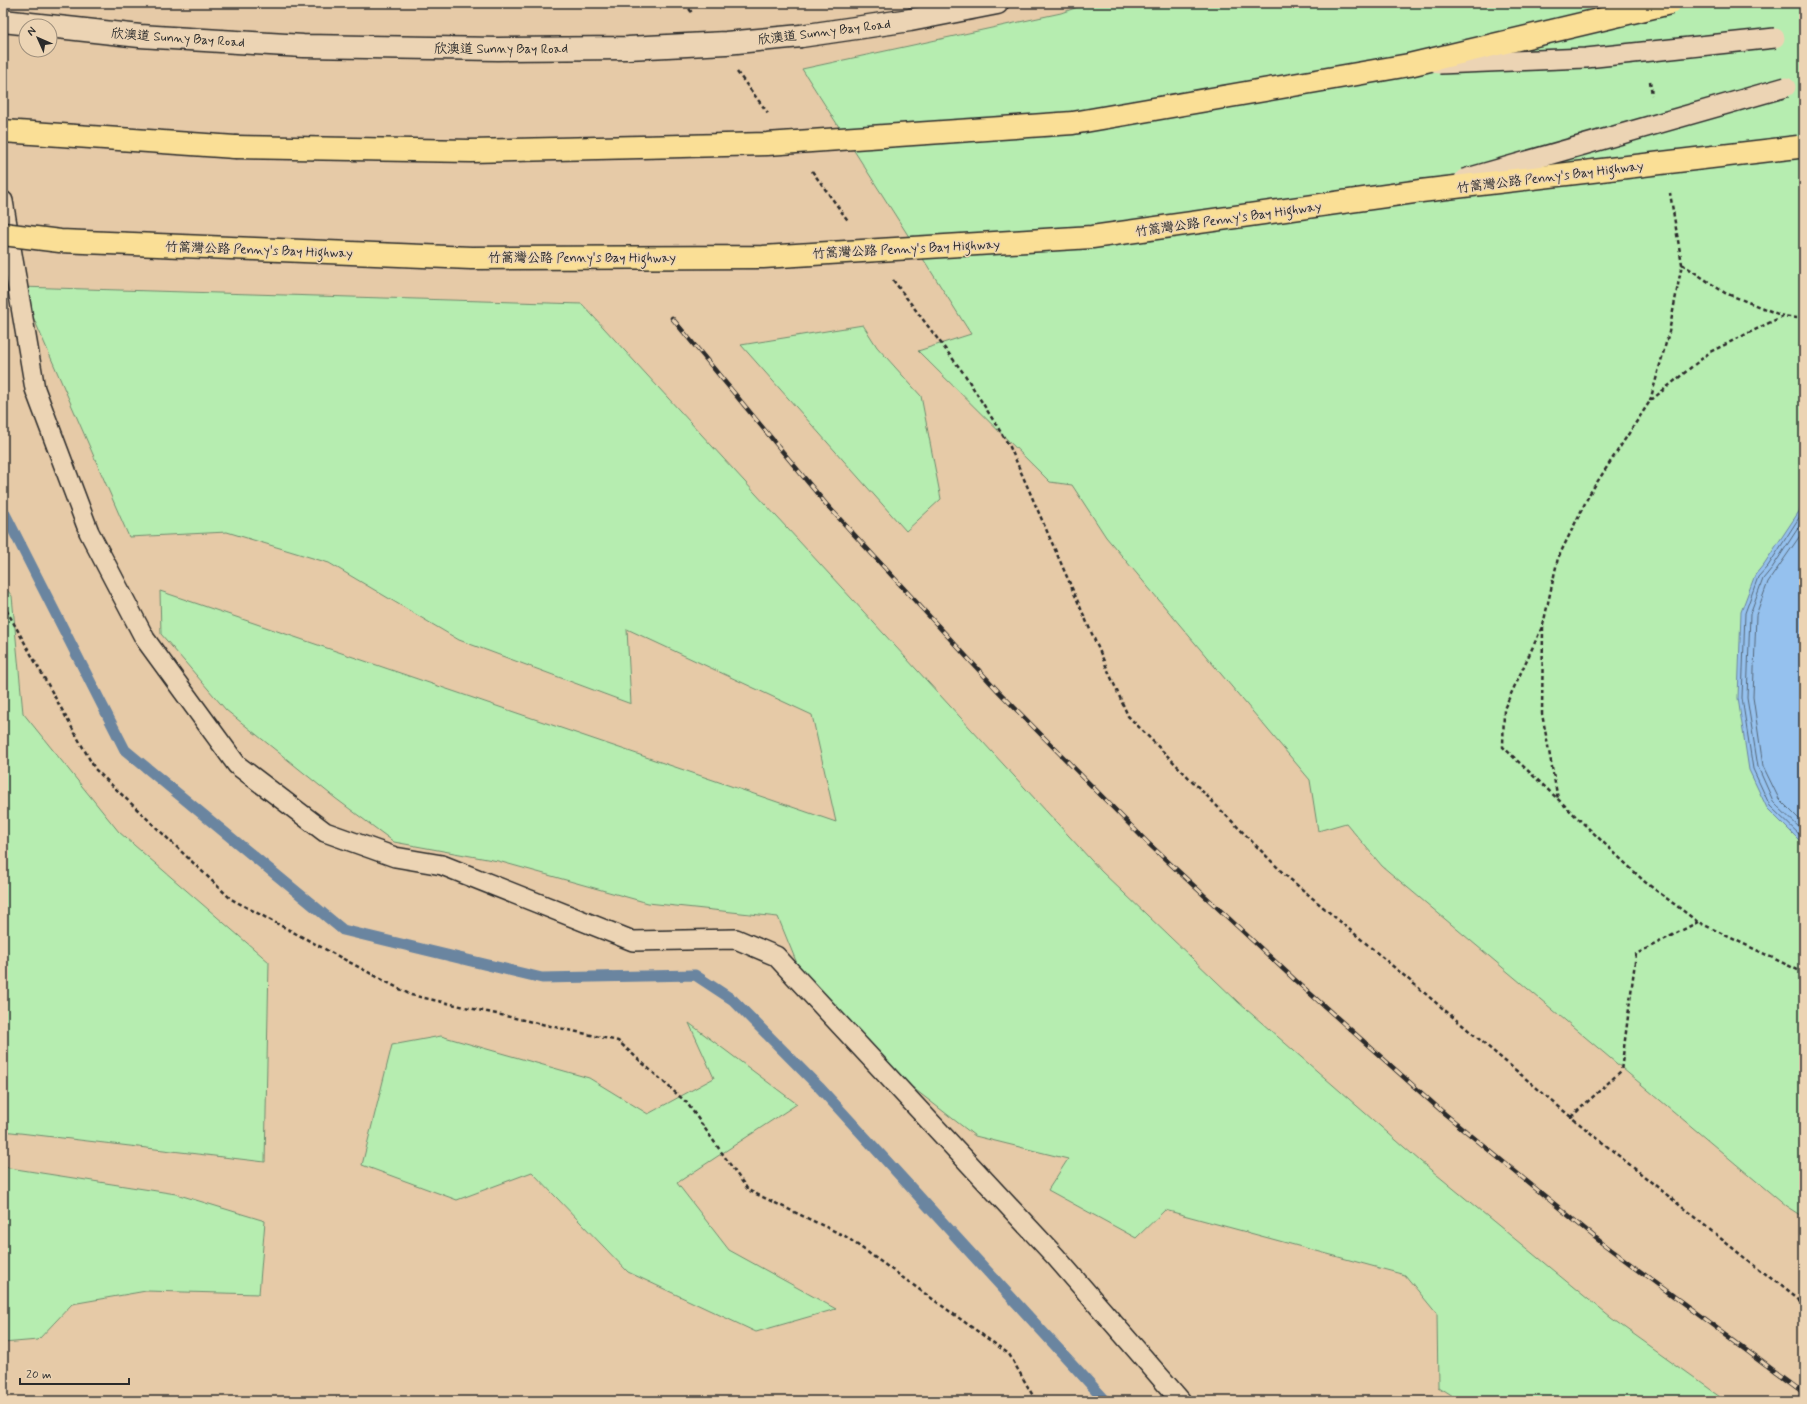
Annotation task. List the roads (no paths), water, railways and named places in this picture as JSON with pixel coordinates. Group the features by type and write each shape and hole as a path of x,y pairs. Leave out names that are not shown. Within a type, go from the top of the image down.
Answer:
{"highway":[{"path":"3,131 235,147 470,151 767,144 1074,123 1410,66 1670,3"},
{"name":"竹篙灣公路 Penny's Bay Highway","path":"3,234 60,241 471,258 763,257 1092,237 1421,191 1801,146"}],"main road":[{"name":"欣澳道 Sunny Bay Road","path":"3,21 140,36 303,46 498,49 628,48 726,43 801,36 910,20 997,3"}],"lane":[{"path":"1410,66 1586,58 1775,38"},
{"path":"1421,191 1786,87"},
{"path":"3,201 35,389 89,532 145,639 237,765 325,832 388,855 442,865 633,941 736,939 776,956 1055,1256 1181,1401"}],"water":[{"path":"1804,504 1804,845 1767,808 1749,770 1738,698 1741,612 1755,575"}],"waterway":[{"path":"3,510 125,750 343,930 542,978 695,975 733,1000 819,1087 1106,1401"}],"railway":[{"path":"672,318 826,504 999,692 1149,844 1295,980 1445,1114 1602,1243 1804,1393"}]}
